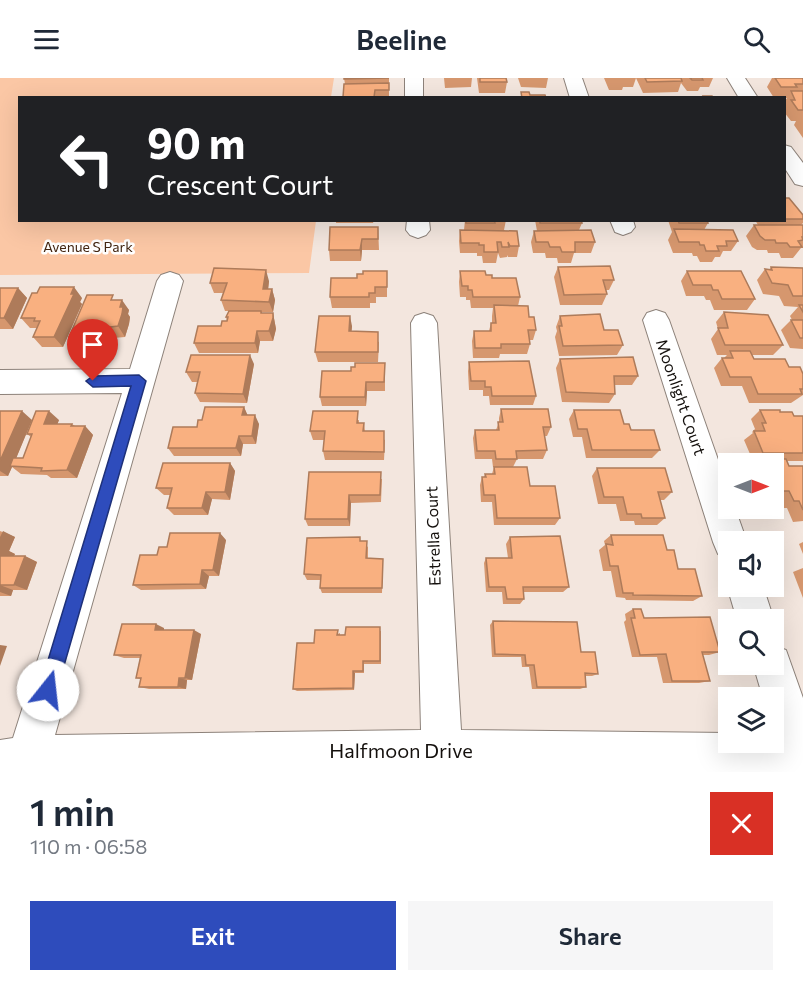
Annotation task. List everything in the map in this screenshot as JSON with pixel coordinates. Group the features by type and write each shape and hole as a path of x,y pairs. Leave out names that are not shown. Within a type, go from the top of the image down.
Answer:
{"street":[{"path":"414,78 414,96"},
{"path":"573,78 579,96"},
{"path":"736,78 748,96"},
{"path":"786,154 803,179"},
{"path":"14,758 170,281"},
{"name":"Moonlight Court","path":"656,320 726,531"},
{"name":"Estrella Court","path":"424,323 442,750"},
{"path":"0,382 139,381"},
{"path":"776,675 802,754"},
{"name":"Halfmoon Drive","path":"14,758 442,750 802,754"}],"green space":[{"name":"Avenue S Park","path":"0,78 334,78 331,96 18,96 18,222 316,222 309,273 0,275"}],"building":[{"path":"480,78 506,78 507,82 480,82"},
{"path":"645,78 681,78 682,81 647,82"},
{"path":"690,78 702,78 703,80 692,80"},
{"path":"775,78 803,78 803,84 795,84 797,87 781,87"},
{"path":"389,83 389,90 375,90 374,96 343,96 344,84"},
{"path":"791,91 803,91 803,110 798,110 791,100 795,100"},
{"path":"521,92 545,96 522,96"},
{"path":"786,198 789,198 803,215 803,219 786,219"},
{"path":"495,222 495,223 466,223"},
{"path":"582,222 582,223 540,223"},
{"path":"679,222 708,223 679,223"},
{"path":"754,225 803,225 803,240 798,241 802,247 790,247 787,243 765,240"},
{"path":"330,227 378,227 378,239 362,239 360,250 329,250"},
{"path":"674,229 733,230 738,241 726,241 727,246 717,246 719,251 706,251 704,245 700,245 699,242 679,242"},
{"path":"460,230 517,231 519,246 510,246 508,242 509,247 502,247 501,242 497,242 498,252 484,252 484,245 479,245 479,243 461,243"},
{"path":"591,230 595,242 575,242 575,252 562,252 560,247 550,247 548,242 536,242 534,231"},
{"path":"610,266 614,280 603,280 607,294 564,295 558,267"},
{"path":"771,267 803,268 803,296 793,296 788,285 772,283 765,269 772,270"},
{"path":"214,268 266,270 263,289 272,289 269,302 221,300 227,283 210,283"},
{"path":"363,271 387,271 387,287 375,287 375,293 369,293 369,297 330,297 331,278 357,278 357,274 363,274"},
{"path":"460,271 485,271 486,275 492,275 492,278 516,278 520,297 473,297 472,290 468,290 468,286 462,286"},
{"path":"687,271 741,271 755,299 722,299 718,290 713,290 711,285 693,285"},
{"path":"40,287 74,287 71,294 74,294 54,337 33,337 40,321 34,321 35,318 21,318 32,293 37,293"},
{"path":"0,288 18,288 4,318 0,318"},
{"path":"87,295 113,295 111,300 122,300 120,307 123,307 122,314 118,326 95,329 92,337 69,337"},
{"path":"494,305 528,306 529,317 534,317 536,330 528,330 530,344 501,344 501,348 475,348 474,331 491,331 491,323 496,323"},
{"path":"229,311 273,313 269,331 257,331 255,343 194,343 198,326 221,326 222,321 227,321"},
{"path":"724,312 768,315 783,345 725,345 718,328 728,328"},
{"path":"600,314 604,330 618,330 623,345 563,346 559,326 562,326 560,316"},
{"path":"319,316 350,316 349,331 378,332 378,352 315,352"},
{"path":"791,320 803,320 803,338 800,338"},
{"path":"730,351 750,351 754,359 785,359 789,367 800,367 803,374 803,389 800,389 802,394 758,394 751,377 730,377 722,358 733,358"},
{"path":"191,355 250,355 243,394 195,393 200,372 186,372"},
{"path":"633,357 638,376 614,376 615,394 566,392 560,359"},
{"path":"529,361 536,396 492,396 491,387 485,387 485,381 471,381 469,362"},
{"path":"355,363 385,363 384,382 366,382 365,397 320,397 322,371 351,371"},
{"path":"205,407 244,407 242,415 255,415 252,436 239,436 236,448 168,448 173,427 197,427 198,420 202,420"},
{"path":"501,409 548,409 551,427 543,427 547,450 516,451 517,459 496,459 495,451 477,451 475,430 499,430 498,422 503,422"},
{"path":"574,410 620,410 624,424 629,424 631,430 654,430 660,450 592,450 587,429 578,429"},
{"path":"760,410 780,410 780,412 792,412 794,416 803,416 803,453 763,453 754,431 765,431 762,423 766,423"},
{"path":"0,411 22,411 0,461"},
{"path":"36,411 49,411 44,424 85,426 67,470 41,471 42,468 10,466 13,458 23,458 32,434 27,434"},
{"path":"313,411 358,411 357,423 364,423 363,431 384,431 384,452 323,451 325,431 310,431"},
{"path":"784,459 789,466 803,466 803,510 799,501 794,501 789,491 784,491"},
{"path":"163,463 230,463 225,492 206,492 202,508 167,508 172,488 156,488"},
{"path":"494,467 527,467 530,486 555,486 560,518 497,518 495,495 484,495 482,477 486,477 485,474 495,474"},
{"path":"597,468 665,468 672,492 658,492 665,518 642,518 641,514 627,514 623,497 604,497"},
{"path":"309,472 381,472 380,495 349,495 348,519 305,519"},
{"path":"170,533 220,533 213,570 202,570 200,584 133,585 140,555 157,555 159,547 167,547"},
{"path":"611,535 663,535 667,550 674,550 678,569 695,569 702,596 623,593 618,566 610,566 606,544 613,545"},
{"path":"560,536 569,587 523,587 524,599 507,599 505,587 489,587 486,558 512,558 510,537"},
{"path":"360,537 360,541 367,541 366,558 383,559 382,588 320,588 321,575 304,574 307,538"},
{"path":"0,556 25,556 14,585 0,585"},
{"path":"633,609 641,609 644,618 710,617 718,652 702,652 710,681 672,681 666,654 640,655 631,618 635,618"},
{"path":"493,621 577,622 581,652 595,652 598,674 585,673 586,687 537,687 534,665 526,665 525,655 495,654"},
{"path":"122,624 156,624 155,630 194,630 185,678 179,678 178,687 139,687 141,678 136,678 141,655 114,655"},
{"path":"346,627 380,627 380,661 363,661 363,671 353,671 353,688 293,689 297,643 314,643 315,630 338,630 337,635 345,635"}],"route":[{"path":"48,690 139,381 93,381"}]}
